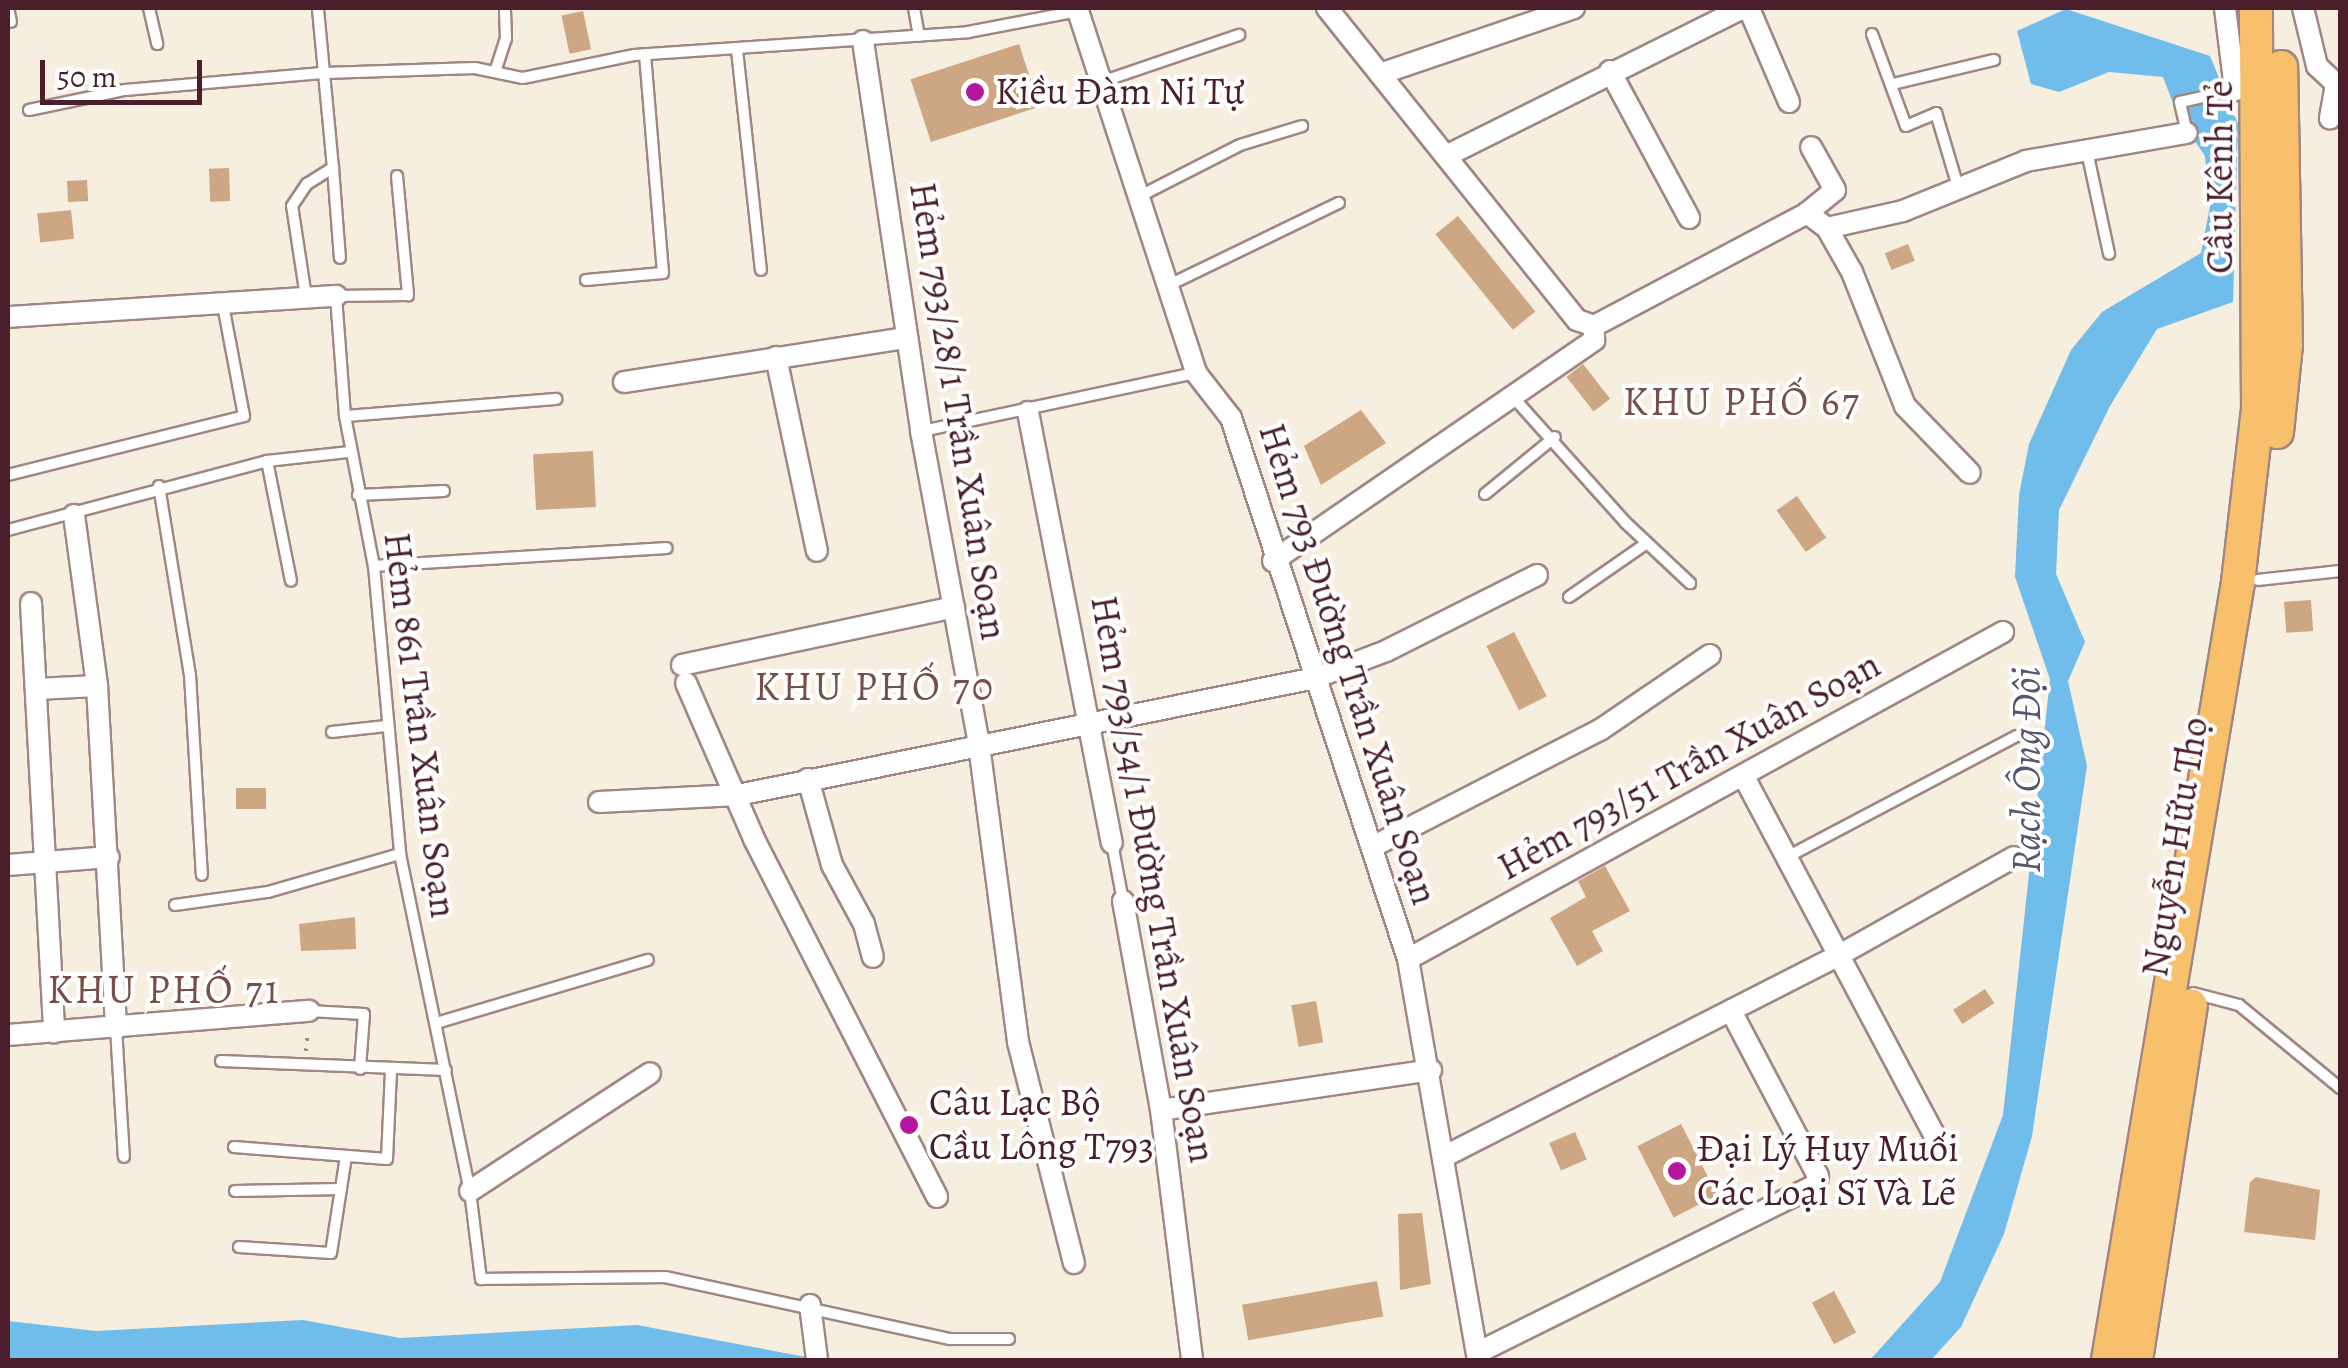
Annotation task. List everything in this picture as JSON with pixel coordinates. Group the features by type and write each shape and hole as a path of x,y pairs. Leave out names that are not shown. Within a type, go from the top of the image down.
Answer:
{"main road":[{"name":"Cầu Kênh Tẻ","path":"2256,8 2273,346"},
{"name":"Cầu Kênh Tẻ","path":"2273,346 2278,8"},
{"name":"Nguyễn Hữu Thọ","path":"2136,1360 2258,580 2273,346"},
{"name":"Nguyễn Hữu Thọ","path":"2108,1360 2238,582 2273,346"}],"street":[{"path":"1327,8 1578,320 1594,326 1806,213 1835,190 1811,147"},
{"path":"1380,74 1574,8"},
{"path":"2225,8 2235,90"},
{"path":"2303,8 2317,66 2336,84 2330,118"},
{"path":"1448,155 1610,71 1744,9 1789,102"},
{"name":"Hẻm 793 Đường Trần Xuân Soạn","path":"1077,10 1196,373 1232,418 1274,561 1408,959 1446,1154 1477,1357"},
{"name":"Hẻm 793/28/1 Trần Xuân Soạn","path":"864,41 921,431 980,746 1018,1042 1074,1263"},
{"path":"1610,71 1689,218"},
{"path":"1827,228 1960,191 2026,160 2187,133"},
{"path":"1806,213 1827,228 1852,272 1905,406 1970,473"},
{"path":"8,317 222,300 336,296"},
{"path":"1274,561 1594,340 1594,326"},
{"path":"624,382 906,338"},
{"path":"776,357 818,551"},
{"name":"Hẻm 793/54/1 Đường Trần Xuân Soạn","path":"1028,412 1112,843"},
{"path":"74,515 97,686 116,1028"},
{"path":"599,802 738,795 1314,678 1386,651 1537,575"},
{"path":"31,603 54,1032"},
{"path":"937,1197 738,795 684,674 954,607"},
{"name":"Hẻm 793/51 Trần Xuân Soạn","path":"1408,959 2003,632"},
{"path":"1372,847 1600,730 1710,655"},
{"path":"36,689 97,686"},
{"path":"1744,777 1843,953 1942,1149"},
{"path":"808,779 832,864 864,924 874,957"},
{"path":"8,865 109,857"},
{"path":"1446,1154 1843,953 2014,857"},
{"name":"Hẻm 793/54/1 Đường Trần Xuân Soạn","path":"1122,900 1162,1110 1192,1360"},
{"path":"8,1035 309,1011"},
{"path":"1477,1357 1816,1185 1818,1176 1731,1011"},
{"path":"1162,1110 1431,1070"},
{"path":"470,1191 650,1073"},
{"path":"810,1306 817,1351"}],"lane":[{"path":"8,8 11,22"},
{"path":"149,8 157,44"},
{"path":"318,8 340,258"},
{"path":"494,72 506,39 505,8"},
{"path":"914,8 919,36"},
{"path":"29,110 124,90 325,73 494,72 524,78 570,64 919,36 1077,10"},
{"path":"1872,34 1906,126 1936,112 1960,191"},
{"path":"1101,82 1238,35"},
{"path":"737,50 761,270"},
{"path":"586,280 662,273 645,55"},
{"path":"1893,84 1994,60"},
{"path":"2187,133 2180,102 2235,90"},
{"path":"1137,197 1240,145 1302,126"},
{"path":"2087,150 2109,254"},
{"path":"306,297 292,206 307,184 332,168"},
{"path":"336,296 408,295 398,176"},
{"path":"1166,286 1339,203"},
{"name":"Hẻm 861 Trần Xuân Soạn","path":"336,296 348,452 374,566 400,854 470,1191 481,1279 665,1276 810,1306"},
{"path":"8,475 244,416 222,300"},
{"path":"921,431 1028,412 1196,373"},
{"path":"1512,397 1555,437 1647,543 1690,583"},
{"path":"346,416 556,400"},
{"path":"1485,494 1555,437"},
{"path":"8,530 74,515 159,486 267,461 348,452"},
{"path":"267,461 291,580"},
{"path":"159,486 190,675 202,874"},
{"path":"358,495 444,491"},
{"path":"1569,597 1647,543"},
{"path":"374,566 666,548"},
{"path":"2258,580 2340,572"},
{"path":"332,732 386,726"},
{"path":"1789,856 2017,736"},
{"name":"Hẻm 793/54/1 Đường Trần Xuân Soạn","path":"1112,843 1122,900"},
{"path":"175,905 268,892 400,854"},
{"path":"436,1023 648,960"},
{"path":"2193,993 2239,1005 2340,1088"},
{"path":"309,1011 364,1014 360,1070"},
{"path":"116,1028 124,1157"},
{"path":"221,1061 305,1068 446,1070"},
{"path":"234,1147 387,1159 391,1070"},
{"path":"239,1247 331,1254 346,1156"},
{"path":"236,1191 341,1189"},
{"path":"810,1306 950,1339 1009,1339"}],"path":[{"path":"305,1068 309,1011"}],"water":[{"name":"Rạch Ông Đội","path":"2066,9 2210,56 2238,124 2233,302 2157,329 2110,406 2059,510 2056,574 2085,642 2068,681 2087,766 2032,1136 2004,1234 1961,1327 1931,1360 1870,1360 1940,1282 2003,1115 2050,679 2015,577 2019,495 2029,444 2071,350 2102,312 2201,253 2210,206 2205,156 2178,116 2163,77 2109,72 2059,92 2031,84 2017,31"},
{"path":"303,1320 400,1338 637,1325 822,1360 8,1360 8,1321 96,1331"}],"building":[{"path":"583,11 591,49 570,54 561,16"},
{"name":"Kiều Đàm Ni Tự","path":"1019,44 1039,107 931,142 911,79"},
{"path":"229,168 230,201 210,202 209,169"},
{"path":"87,180 88,201 68,202 67,181"},
{"path":"71,210 74,239 40,242 37,214"},
{"path":"1458,216 1535,312 1513,330 1435,234"},
{"path":"1908,244 1915,261 1892,270 1885,253"},
{"path":"1583,364 1610,399 1594,412 1566,377"},
{"path":"1361,410 1386,443 1321,485 1304,446"},
{"path":"593,451 596,507 536,510 533,454"},
{"path":"1797,496 1826,538 1806,552 1777,510"},
{"path":"2311,600 2313,631 2286,633 2284,602"},
{"path":"1514,632 1547,696 1519,710 1486,646"},
{"path":"236,788 266,788 266,809 236,809"},
{"path":"1605,866 1630,911 1592,931 1603,951 1577,966 1550,918 1586,897 1578,881"},
{"path":"355,917 356,949 301,951 299,924"},
{"path":"1985,989 1994,1003 1962,1024 1953,1010"},
{"path":"1316,1001 1323,1042 1299,1047 1291,1005"},
{"name":"Đại Lý Huy Muối Các Loại Sĩ Và Lẽ","path":"1681,1124 1717,1195 1674,1218 1637,1146"},
{"path":"1575,1132 1587,1160 1561,1171 1549,1143"},
{"path":"2256,1177 2320,1190 2315,1240 2244,1232 2250,1182"},
{"path":"1422,1213 1431,1284 1400,1290 1398,1214"},
{"path":"1377,1281 1383,1316 1248,1340 1242,1305"},
{"path":"1834,1291 1856,1332 1834,1344 1812,1303"}],"place":[{"name":"Kiều Đàm Ni Tự","path":"975,92"},
{"name":"Câu Lạc Bộ Cầu Lông T793","path":"909,1125"},
{"name":"Đại Lý Huy Muối Các Loại Sĩ Và Lẽ","path":"1677,1171"}],"district":[{"name":"KHU PHỐ 67","path":"1742,402"},
{"name":"KHU PHỐ 70","path":"875,687"},
{"name":"KHU PHỐ 71","path":"164,990"}]}
